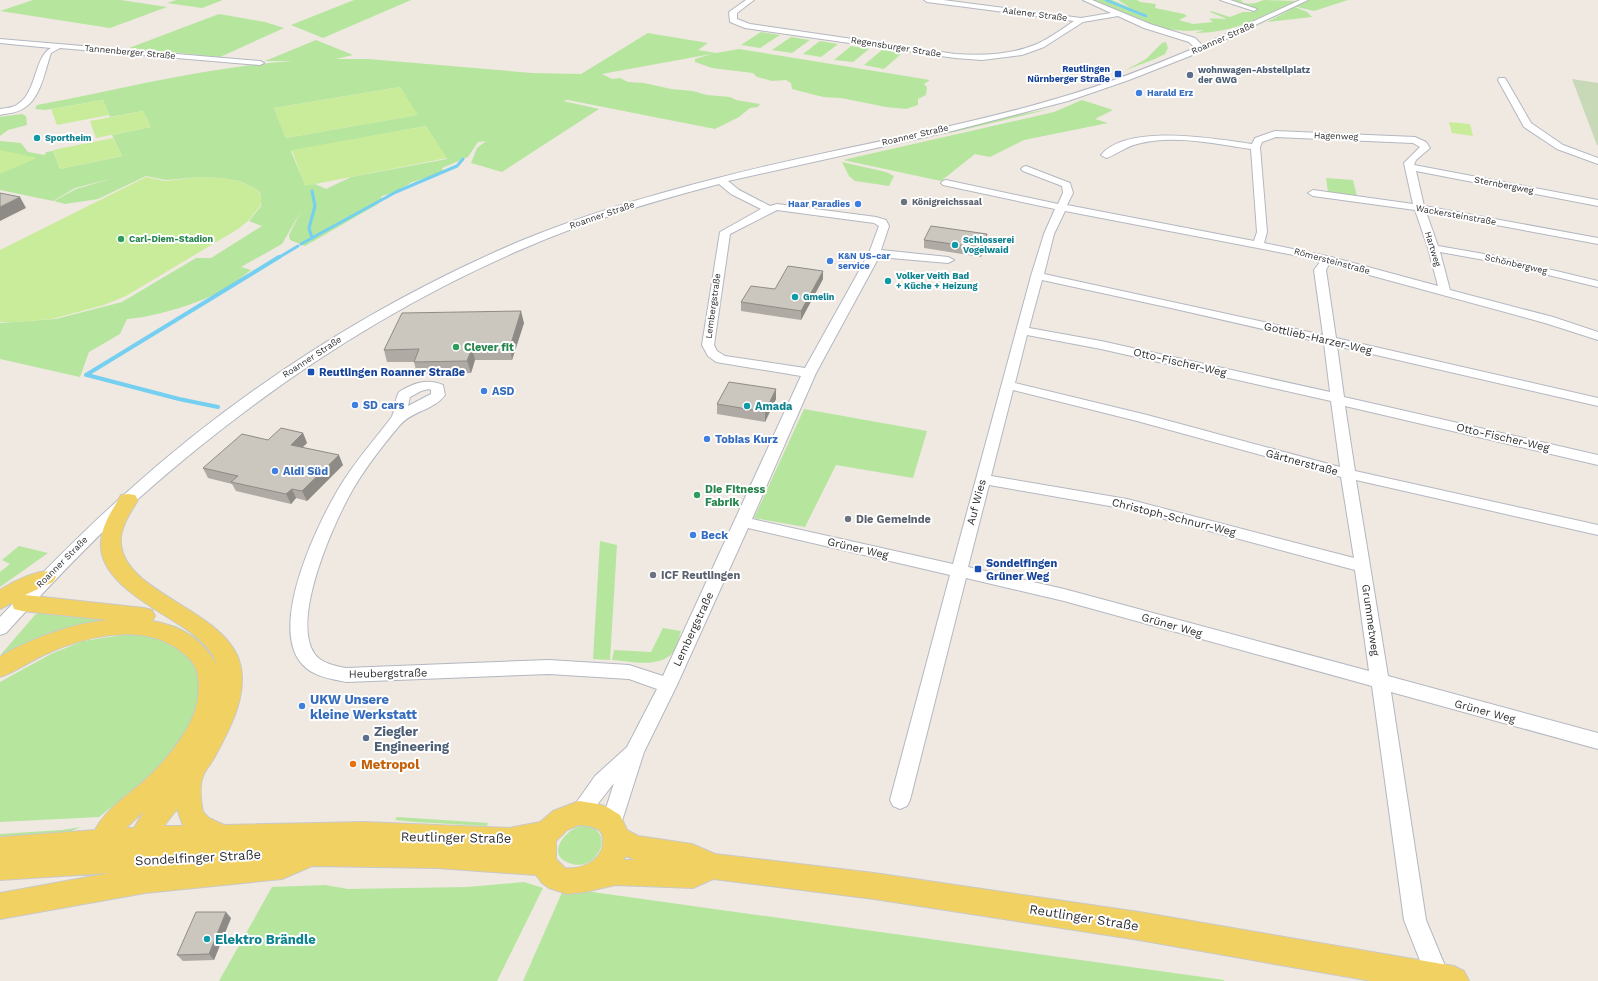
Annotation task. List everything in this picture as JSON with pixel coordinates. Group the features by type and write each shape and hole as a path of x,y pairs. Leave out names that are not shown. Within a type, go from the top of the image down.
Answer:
{"main road":[{"path":"126,860 142,839 158,813 190,774 217,726 228,696 231,679 228,660 217,642 138,586 125,575 114,558 111,545 112,536 117,518 128,500"},
{"path":"0,601 9,594 46,577"},
{"path":"22,603 110,613 185,619"},
{"path":"0,668 47,644 81,633 114,627 132,626 158,629 177,636 200,655 209,672 210,695 204,716 195,736 176,764 156,786 121,815 112,825 101,852"},
{"path":"190,774 188,810 195,822 202,829 218,835 234,837"},
{"path":"594,876 610,863 617,847 614,831 600,815 579,813 559,821 547,832 542,847 543,863 547,870 562,880 579,881 594,876 622,872 692,875 711,866"},
{"name":"Reutlinger Straße","path":"614,831 628,847 640,850 693,856 711,866 874,886 1139,926 1446,980"},
{"name":"Reutlinger Straße","path":"364,834 509,840 547,832"},
{"name":"Sondelfinger Straße","path":"0,867 101,852 142,839 364,834"},
{"name":"Sondelfinger Straße","path":"0,849 101,852 126,860 231,854 397,854"},
{"path":"0,906 145,880 282,866 320,853"},
{"name":"Reutlinger Straße","path":"397,854 543,863"}],"street":[{"name":"Regensburger Straße","path":"751,0 733,12 734,20 748,26 955,56 999,57 1019,53 1041,45 1081,20"},
{"name":"Aalener Straße","path":"927,0 1081,20 1119,14"},
{"path":"1086,0 1147,26 1192,40 1199,47"},
{"path":"1223,0 1254,9"},
{"name":"Roanner Straße","path":"0,628 46,577 128,500 211,430 277,380 353,331 419,294 502,254 568,227 645,201 720,180 1037,107 1098,88 1162,64 1199,47 1208,45 1305,0"},
{"path":"1147,26 1198,34"},
{"path":"1147,26 1167,39 1199,47"},
{"path":"1212,34 1237,32"},
{"name":"Tannenberger Straße","path":"0,41 260,63"},
{"path":"0,112 22,106 26,102 33,92 48,52 59,46"},
{"path":"1162,64 1170,51"},
{"path":"1502,80 1527,125 1560,146 1598,160"},
{"name":"Hagenweg","path":"1254,147 1258,140 1275,134 1403,139 1423,144 1425,148 1409,163 1410,167"},
{"path":"1106,155 1127,144 1166,138 1254,147 1262,232 1258,244"},
{"path":"1568,149 1589,148"},
{"name":"Sternbergweg","path":"1410,167 1598,203"},
{"name":"Hartweg","path":"1410,167 1419,208 1434,248 1445,292"},
{"path":"1026,169 1068,185 1068,193 1061,208"},
{"path":"720,180 736,192 769,209"},
{"name":"Römersteinstraße","path":"946,183 1061,208 1258,244 1327,259 1598,336"},
{"name":"Wackersteinstraße","path":"1313,193 1419,208 1598,241"},
{"name":"Lembergstraße","path":"614,831 634,752 668,684 743,522 809,373 875,253 884,226 882,222 876,220 777,207 769,209 730,228 725,232 723,237 708,346 712,353 721,359 809,373"},
{"name":"Auf Wies","path":"900,800 1022,330 1049,234 1061,208"},
{"name":"Schönbergweg","path":"1434,248 1490,258 1598,284"},
{"path":"875,253 948,260"},
{"name":"Grummetweg","path":"1327,259 1320,270 1331,341 1348,474 1415,920 1446,980"},
{"name":"Gottlieb-Harzer-Weg","path":"1037,276 1128,295 1598,402"},
{"name":"Otto-Fischer-Weg","path":"1022,330 1116,347 1598,460"},
{"name":"Gärtnerstraße","path":"1008,385 1142,418 1348,474 1598,530"},
{"name":"Heubergstraße","path":"399,418 377,444 344,491 311,563 298,617 298,638 307,658 322,669 346,675 549,667 629,672 668,684"},
{"name":"Christoph-Schnurr-Weg","path":"983,479 1127,504 1363,566"},
{"name":"Grüner Weg","path":"743,522 1064,595 1598,742"},
{"name":"Lembergstraße","path":"579,813 602,782 634,752"}],"green space":[{"path":"33,0 121,0 167,7 110,28 0,11"},
{"path":"176,0 223,0 202,8 167,3"},
{"path":"354,0 411,0 323,38 291,25"},
{"path":"1090,0 1112,0 1131,8 1118,0 1137,0 1140,2 1156,4 1155,8 1184,14 1187,16 1179,20 1193,24 1213,22 1209,19 1227,19 1210,12 1211,11 1230,17 1243,12 1252,12 1251,10 1257,9 1223,0 1241,0 1245,3 1256,3 1264,0 1297,1 1237,27 1195,33 1204,30 1186,31 1165,29"},
{"path":"1305,0 1348,0 1314,11 1293,6"},
{"path":"1295,7 1307,12 1312,17 1267,22"},
{"path":"219,14 265,22 284,28 220,57 129,48"},
{"path":"761,32 780,35 760,48 741,45"},
{"path":"648,33 708,43 698,50 716,53 739,49 930,80 924,84 927,87 926,95 918,99 918,105 906,109 886,107 841,98 823,97 792,89 791,83 786,80 772,81 757,77 753,73 712,68 695,62 695,59 711,54 602,74 612,79 620,78 628,82 644,83 671,89 693,91 707,95 730,97 736,100 760,104 758,107 750,108 739,117 715,129 568,100 563,101 599,109 502,172 471,163 477,148 486,141 478,142 468,157 442,168 443,170 440,174 412,182 396,192 382,196 378,204 305,246 290,240 289,235 301,211 282,244 241,267 251,270 222,291 197,302 173,310 149,316 127,319 120,334 89,352 80,377 0,359 0,323 56,319 122,302 196,258 211,258 262,226 249,221 261,206 260,192 239,181 222,178 199,177 166,180 146,176 98,199 65,204 54,201 76,189 114,178 75,188 53,201 0,190 0,141 21,143 28,152 45,155 46,152 53,151 60,169 122,156 112,135 151,127 143,111 110,117 103,100 45,110 35,109 37,105 196,73 293,61 265,61 316,40 353,55 336,59 368,59 532,73 581,74","holes":["400,87 417,115 286,138 274,108","426,126 447,159 351,177 326,189 315,184 305,185 291,151"]},
{"path":"791,37 810,40 792,53 772,50"},
{"path":"820,41 838,44 821,57 803,54"},
{"path":"1166,42 1168,48 1165,54 1126,70 1146,59 1162,43"},
{"path":"851,46 869,49 853,62 834,60"},
{"path":"882,50 902,53 884,69 864,65"},
{"path":"1572,79 1598,83 1598,146 1597,145"},
{"path":"400,87 418,115 286,138 274,108"},
{"path":"103,100 109,115 57,125 51,109"},
{"path":"1082,100 1113,110 1095,119 1108,123 1024,140 990,157 975,154 941,181 843,160 1054,112"},
{"path":"1050,109 963,130 833,157 1016,115"},
{"path":"143,111 151,127 96,138 90,121"},
{"path":"22,114 26,116 27,125 8,130 0,136 0,117"},
{"path":"1449,122 1470,124 1473,136 1452,133"},
{"path":"426,126 447,158 305,186 292,150"},
{"path":"113,138 122,156 60,169 53,150"},
{"path":"0,150 37,158 0,174"},
{"path":"842,162 886,172 894,176 889,186 855,181 849,176"},
{"name":"Carl-Diem-Stadion","path":"146,177 165,181 199,177 222,178 239,181 253,187 259,192 261,200 260,206 248,221 238,229 126,296 104,305 52,319 0,322 0,250"},
{"path":"1326,178 1353,180 1357,196 1328,192"},
{"path":"804,409 927,431 913,478 836,465 805,527 754,518"},
{"path":"600,541 617,545 610,660 593,659"},
{"path":"19,546 48,553 0,587 0,572 10,564 2,560"},
{"path":"41,611 153,621 176,626 199,639 210,650 219,668 160,791 216,669 132,623 0,664 0,656 3,652 35,615"},
{"path":"663,628 681,631 676,648 667,657 660,661 644,663 612,660 614,650 651,652"},
{"path":"129,634 154,637 171,644 178,648 202,674 195,716 168,761 99,817 0,822 0,682 51,654 83,641"},
{"path":"397,817 488,823 487,826 415,822 395,820"},
{"path":"580,826 592,828 599,833 602,840 600,849 596,856 589,862 580,865 569,863 562,859 559,855 558,849 563,838 568,833"},
{"path":"81,827 66,833 0,839 0,834 62,830"},
{"path":"524,882 543,888 497,981 219,981 272,887 325,885 348,889 467,887"},
{"path":"564,888 1224,980 1224,981 523,981"}],"building":[{"path":"0,193 20,197 0,207"},
{"path":"931,226 987,234 982,248 924,240"},
{"name":"Gmelin","path":"788,266 823,271 801,311 741,302 751,286 775,289"},
{"name":"Clever fit","path":"521,311 510,347 472,348 467,361 414,362 419,349 384,350 402,313"},
{"path":"729,382 776,389 765,412 717,404"},
{"name":"Aldi Süd","path":"281,428 303,433 291,445 339,455 302,491 292,489 286,494 231,482 238,476 203,468 242,434 268,440"},
{"name":"Elektro Brändle","path":"196,912 226,912 209,954 177,955"}],"waterway":[{"path":"1106,0 1146,16"},
{"path":"312,238 396,192 457,166 463,159"},
{"path":"312,191 315,206 309,228 312,238"},
{"path":"301,244 312,238"},
{"path":"278,258 298,246"},
{"path":"86,375 279,257"},
{"path":"87,375 179,399 218,407"}],"place":[{"name":"Reutlingen Nürnberger Straße","path":"1118,74"},
{"name":"wohnwagen-Abstellplatz der GWG","path":"1190,75"},
{"name":"Harald Erz","path":"1139,93"},
{"name":"Sportheim","path":"37,138"},
{"name":"Königreichssaal","path":"904,202"},
{"name":"Haar Paradies","path":"858,204"},
{"name":"Carl-Diem-Stadion","path":"121,239"},
{"name":"Schlosserei Vogelwaid","path":"955,245"},
{"name":"K&N US-car service","path":"830,261"},
{"name":"Volker Veith Bad + Küche + Heizung","path":"888,281"},
{"name":"Gmelin","path":"795,297"},
{"name":"Clever fit","path":"456,347"},
{"name":"Reutlingen Roanner Straße","path":"311,372"},
{"name":"ASD","path":"484,391"},
{"name":"SD cars","path":"355,405"},
{"name":"Amada","path":"747,406"},
{"name":"Tobias Kurz","path":"707,439"},
{"name":"Aldi Süd","path":"275,471"},
{"name":"Die Fitness Fabrik","path":"697,495"},
{"name":"Die Gemeinde","path":"848,519"},
{"name":"Beck","path":"693,535"},
{"name":"Sondelfingen Grüner Weg","path":"978,569"},
{"name":"ICF Reutlingen","path":"653,575"},
{"name":"UKW Unsere kleine Werkstatt","path":"302,706"},
{"name":"Ziegler Engineering","path":"366,738"},
{"name":"Metropol","path":"353,764"},
{"name":"Elektro Brändle","path":"207,939"}]}
